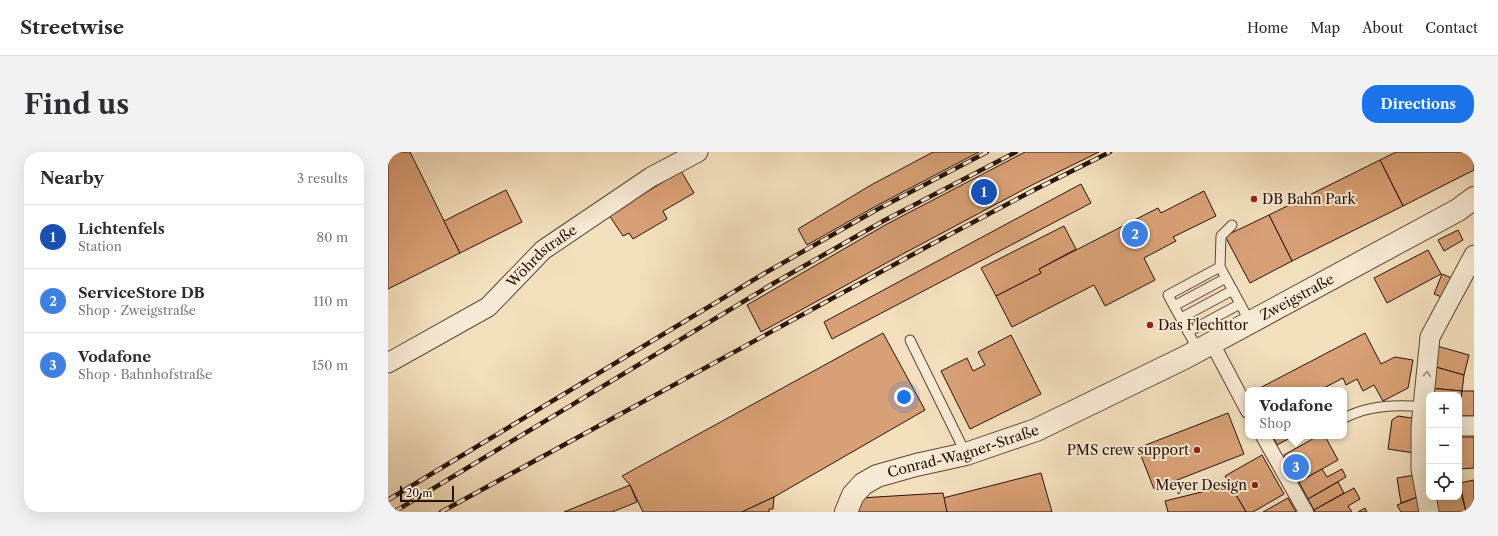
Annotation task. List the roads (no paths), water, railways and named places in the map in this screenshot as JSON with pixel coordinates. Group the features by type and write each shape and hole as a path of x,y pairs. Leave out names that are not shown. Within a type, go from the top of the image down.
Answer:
{"street":[{"name":"Wöhrdstraße","path":"388,364 488,307 543,250 651,177 698,152"},
{"name":"Zweigstraße","path":"1092,403 1157,372 1199,342 1245,313 1466,204"},
{"path":"1430,512 1420,469 1425,427 1423,407 1430,337 1474,255"},
{"path":"1199,342 1245,406"},
{"name":"Conrad-Wagner-Straße","path":"846,512 853,495 863,484 877,476 916,465 966,454 1036,430 1092,403"},
{"path":"1462,426 1474,426"},
{"path":"1265,439 1306,512"}],"lane":[{"path":"1232,225 1221,236 1220,267 1245,313"},
{"path":"1199,342 1181,318 1168,295 1220,267"},
{"path":"1174,306 1226,278"},
{"path":"1181,318 1232,290"},
{"path":"910,340 966,454"},
{"path":"1347,417 1368,409 1402,404 1423,407"}],"railway":[{"path":"388,500 765,273 878,209 987,152"},
{"path":"394,512 774,283 885,220 1016,152"},
{"path":"441,512 932,244 1110,152"}],"place":[{"name":"Lichtenfels","path":"984,192"},
{"name":"DB Bahn Park","path":"1254,199"},
{"name":"ServiceStore DB","path":"1135,234"},
{"name":"Das Flechttor","path":"1150,325"},
{"name":"PMS crew support","path":"1197,450"},
{"name":"Vodafone","path":"1296,467"},
{"name":"Meyer Design","path":"1255,485"}]}
